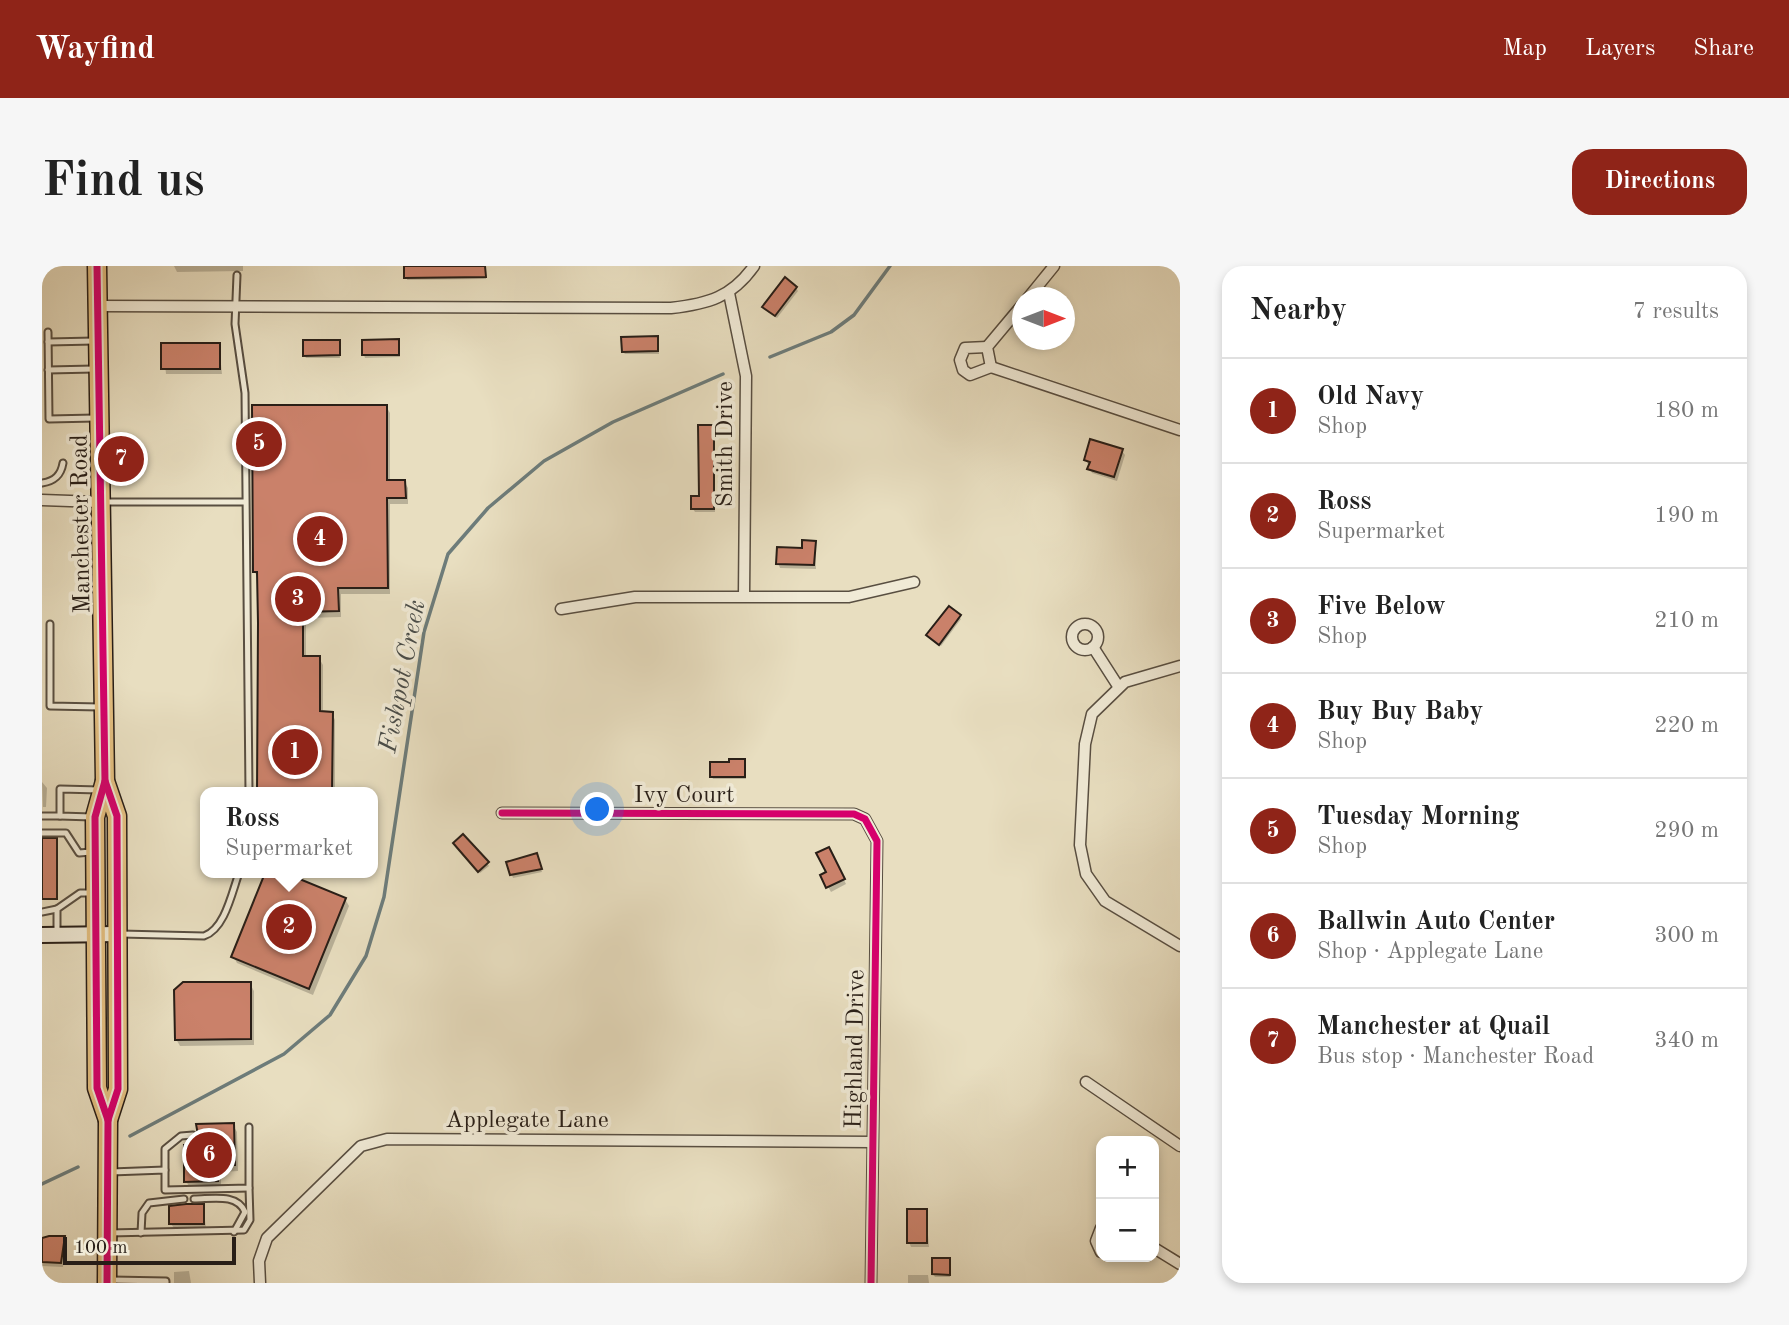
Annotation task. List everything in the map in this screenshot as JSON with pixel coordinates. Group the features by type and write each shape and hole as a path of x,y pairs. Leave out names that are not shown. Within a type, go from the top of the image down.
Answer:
{"highway":[{"name":"Manchester Road","path":"97,266 104,785 95,817 97,1088 108,1120"},
{"name":"Manchester Road","path":"104,785 117,816 118,1088 108,1120 107,1282"}],"main road":[{"path":"49,935 117,934"}],"street":[{"path":"97,306 671,308 692,305 729,293 754,266"},
{"path":"1037,287 1054,266"},
{"name":"Smith Drive","path":"729,293 744,354 746,376 744,596"},
{"path":"1012,317 987,347 965,348 960,359 963,369 970,375 991,367 1180,430"},
{"path":"987,347 991,367"},
{"path":"42,500 99,502"},
{"path":"561,609 635,597 849,597 914,582"},
{"path":"1093,647 1118,686"},
{"path":"1180,666 1142,674 1118,686 1092,714 1087,727 1080,845 1086,874 1105,901 1180,946"},
{"name":"Ivy Court","path":"502,813 854,814 865,819"},
{"name":"Highland Drive","path":"865,819 877,841 871,1283"},
{"path":"1086,1083 1180,1146"},
{"name":"Applegate Lane","path":"260,1283 260,1261 267,1238 361,1146 374,1141 401,1139 872,1143"},
{"path":"1159,1251 1180,1265"}],"lane":[{"path":"237,275 236,306 245,393 249,787"},
{"path":"48,332 45,387 49,419 98,418"},
{"path":"48,342 97,341"},
{"path":"48,370 97,369"},
{"path":"42,482 53,481 62,471 63,463"},
{"path":"99,502 245,502"},
{"path":"50,624 50,706"},
{"path":"42,713 50,706 103,707"},
{"path":"60,816 60,789 104,785"},
{"path":"42,816 95,817"},
{"path":"42,833 66,833 79,853 95,852"},
{"path":"117,934 204,936 212,933 219,924 237,878"},
{"path":"42,912 57,909 80,893 96,893"},
{"path":"49,935 57,909"},
{"path":"107,1233 244,1230 250,1220 249,1127"},
{"path":"193,1135 181,1136 165,1149 165,1190 249,1188"},
{"path":"108,1172 165,1170"},
{"path":"141,1233 142,1213 149,1203 184,1199"},
{"path":"194,1199 234,1199 241,1204 245,1212 234,1232"},
{"path":"107,1282 166,1283"}],"building":[{"path":"404,266 485,266 486,277 404,278"},
{"path":"785,277 797,287 775,316 762,307"},
{"path":"658,336 658,351 622,352 621,337"},
{"path":"399,339 399,355 362,355 362,340"},
{"path":"303,340 340,340 340,355 303,356"},
{"path":"161,343 220,343 220,369 161,369"},
{"path":"252,405 387,405 387,480 405,480 406,498 387,498 388,588 338,588 339,611 303,612 303,656 320,656 320,711 333,712 332,787 257,787 258,623 257,572 253,572"},
{"path":"698,425 714,425 714,509 691,509 691,496 699,496"},
{"path":"1090,439 1123,449 1114,477 1087,469 1090,462 1084,460"},
{"path":"802,540 816,541 814,565 776,564 777,547 802,548"},
{"path":"949,606 961,615 939,645 926,635"},
{"path":"729,759 745,759 745,777 710,777 710,762 729,762"},
{"path":"463,834 489,862 478,872 453,843"},
{"path":"42,838 57,838 57,899 42,899"},
{"path":"829,847 845,879 826,888 820,875 826,872 816,853"},
{"path":"537,853 542,869 510,875 506,862"},
{"path":"263,878 297,878 346,898 309,989 231,957"},
{"path":"183,982 251,982 251,1039 175,1040 174,990"},
{"path":"234,1123 235,1165 218,1165 218,1181 184,1182 184,1145 196,1145 196,1124"},
{"path":"204,1204 204,1224 169,1224 169,1206"},
{"path":"907,1209 927,1209 927,1243 907,1243"},
{"path":"65,1236 61,1263 42,1262 42,1238"},
{"path":"932,1258 950,1258 950,1275 932,1274"}],"waterway":[{"name":"Fishpot Creek","path":"770,357 831,332 854,315 890,266"},
{"name":"Fishpot Creek","path":"130,1136 284,1054 330,1015 366,956 384,897 424,632 448,554 488,508 544,461 613,422 723,374"},
{"name":"Fishpot Creek","path":"42,1184 78,1167"}],"cycle path":[{"path":"97,266 105,781 117,816 118,1089 108,1120 107,1283"},
{"path":"105,781 95,817 97,1088 108,1120"},
{"path":"502,813 854,814 865,819 877,841 871,1283"}],"place":[{"name":"Tuesday Morning","path":"259,444"},
{"name":"Manchester at Quail","path":"121,459"},
{"name":"Buy Buy Baby","path":"320,539"},
{"name":"Five Below","path":"298,599"},
{"name":"Old Navy","path":"295,752"},
{"name":"Ross","path":"289,927"},
{"name":"Ballwin Auto Center","path":"209,1155"}]}
